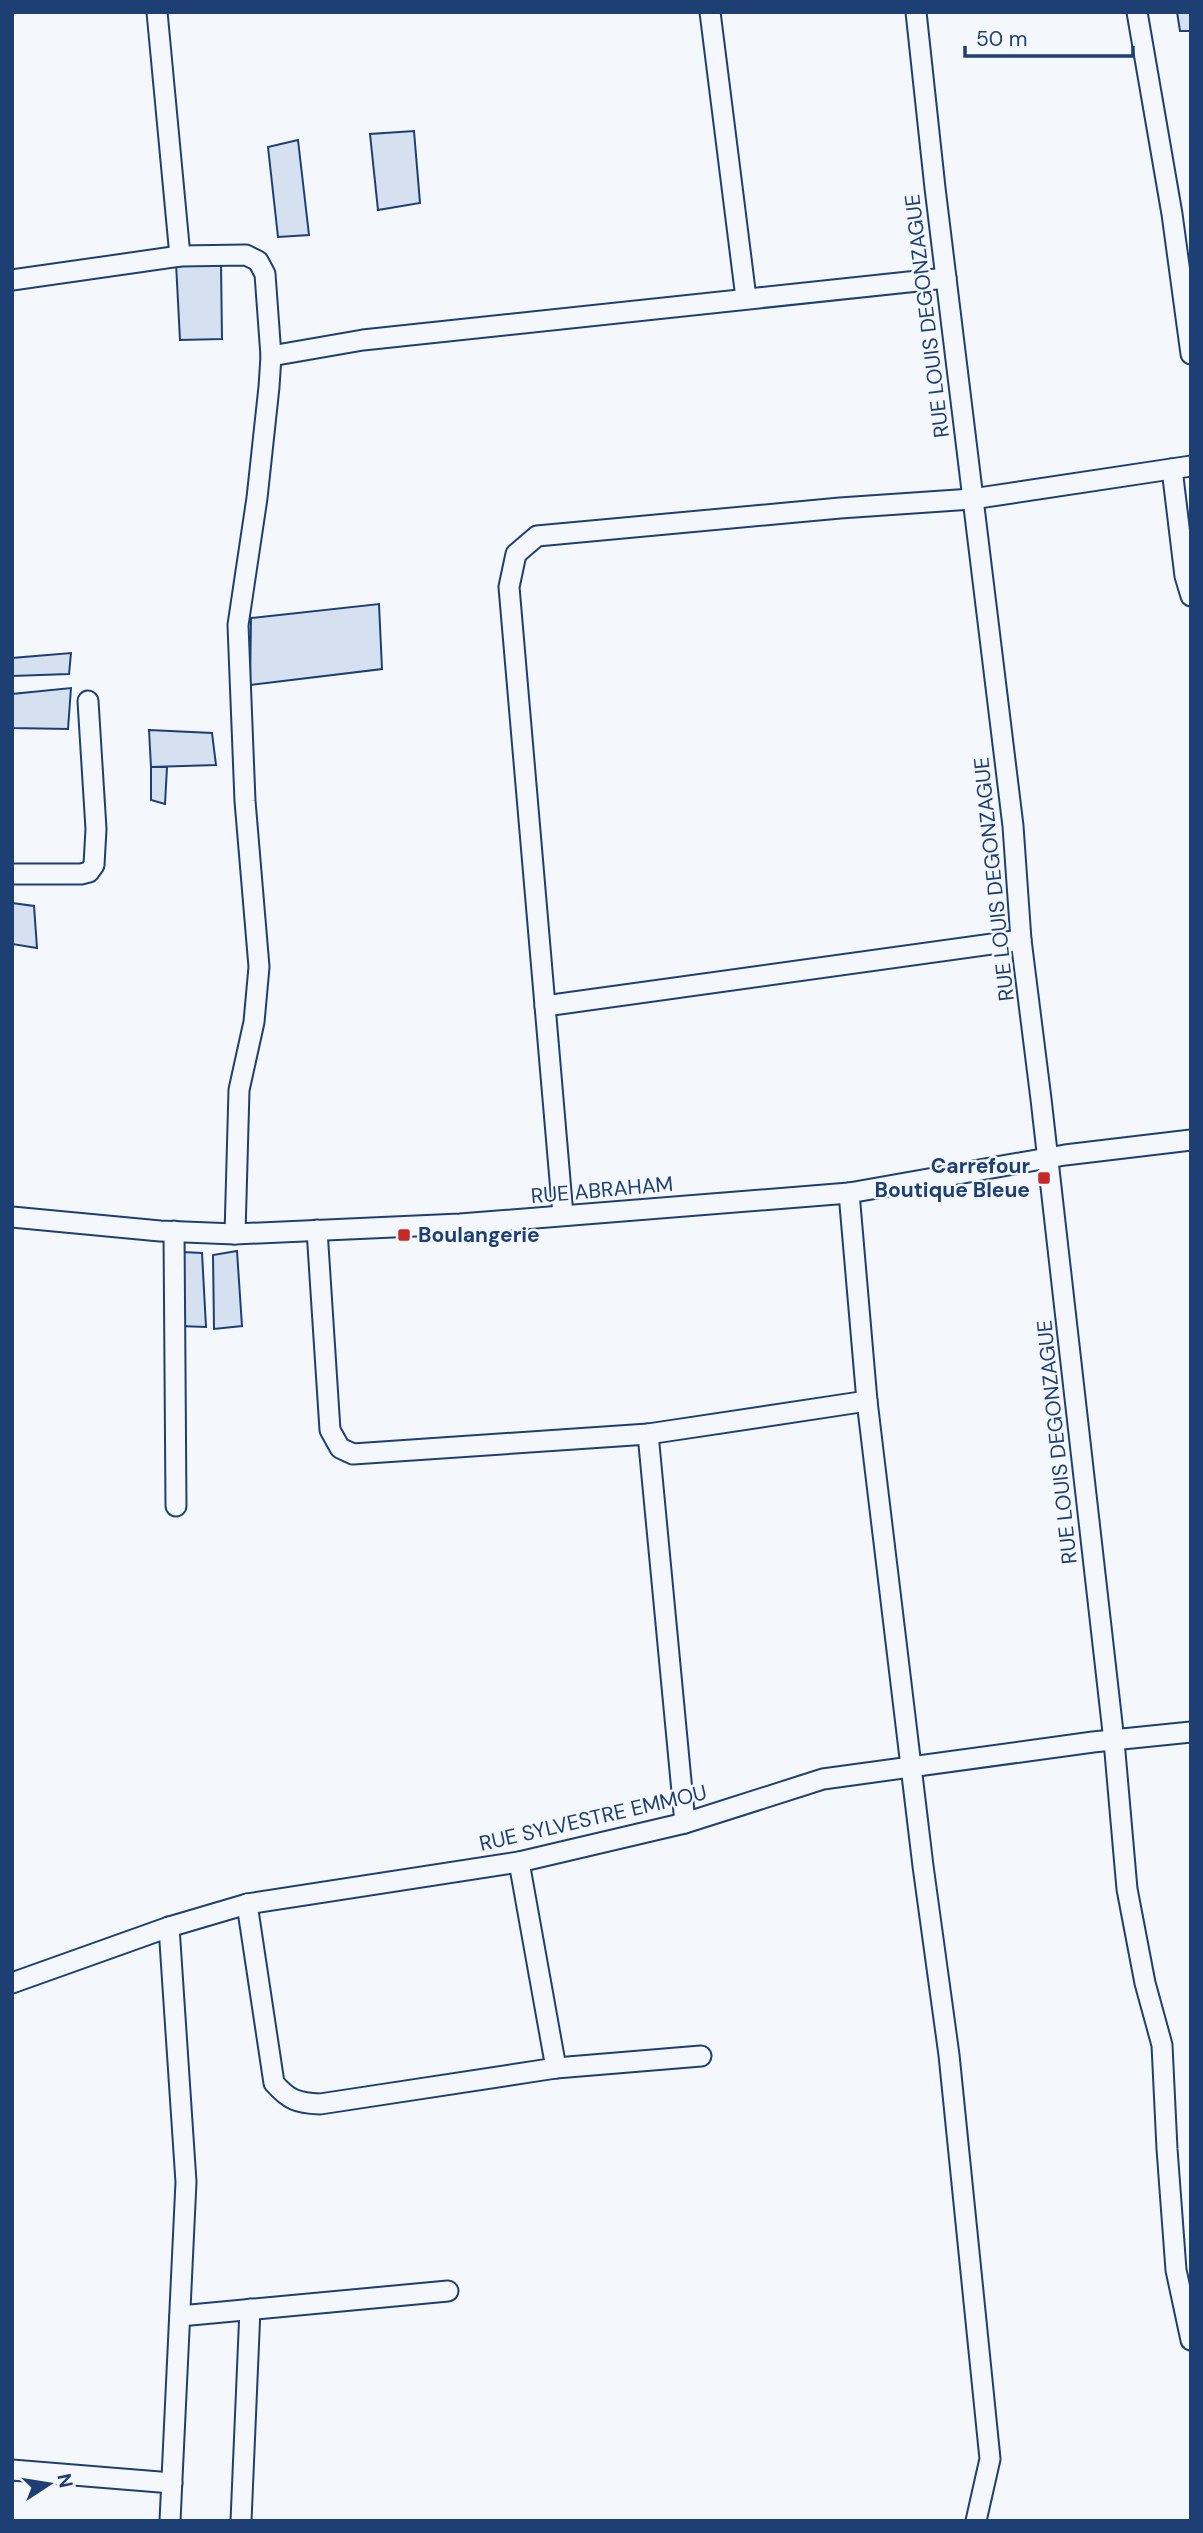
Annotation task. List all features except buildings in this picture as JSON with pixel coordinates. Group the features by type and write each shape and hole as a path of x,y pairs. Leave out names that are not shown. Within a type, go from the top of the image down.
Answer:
{"street":[{"path":"157,12 180,256"},
{"path":"710,12 746,298"},
{"name":"RUE LOUIS DEGONZAGUE","path":"916,12 1013,826 1021,940 1114,1741 1127,1889 1144,1983 1162,2045 1176,2270 1191,2340"},
{"path":"1137,12 1172,214 1191,354"},
{"path":"12,280 180,256 246,255 258,261 265,274 271,356 257,498 238,625 245,801 259,967 254,1022 239,1090 235,1234"},
{"path":"271,356 363,340 946,278"},
{"path":"563,1216 509,587 516,555 537,536 840,508 972,499 1181,467 1185,576 1191,596"},
{"path":"12,874 81,874 89,872 94,865 96,829 88,701"},
{"path":"545,1006 1021,940"},
{"name":"RUE ABRAHAM","path":"12,1217 46,1222 235,1234 460,1224 849,1193 1048,1159 1191,1140"},
{"path":"849,1193 867,1401 949,2055 990,2459 976,2521"},
{"path":"317,1230 330,1430 340,1448 353,1454 648,1434 867,1401"},
{"path":"174,1231 176,1506"},
{"path":"648,1434 685,1823"},
{"name":"RUE SYLVESTRE EMMOU","path":"12,1983 169,1927 247,1904 519,1862 685,1823 823,1779 1191,1732"},
{"path":"519,1862 556,2068"},
{"path":"247,1904 274,2083 286,2096 303,2103 320,2104 556,2068 701,2056"},
{"path":"169,1927 186,2182 170,2521"},
{"path":"180,2316 448,2291"},
{"path":"241,2521 250,2309"},
{"path":"12,2470 172,2483"}],"place":[{"name":"Carrefour Boutique Bleue","path":"1044,1178"},
{"name":"Boulangerie","path":"404,1235"}]}
